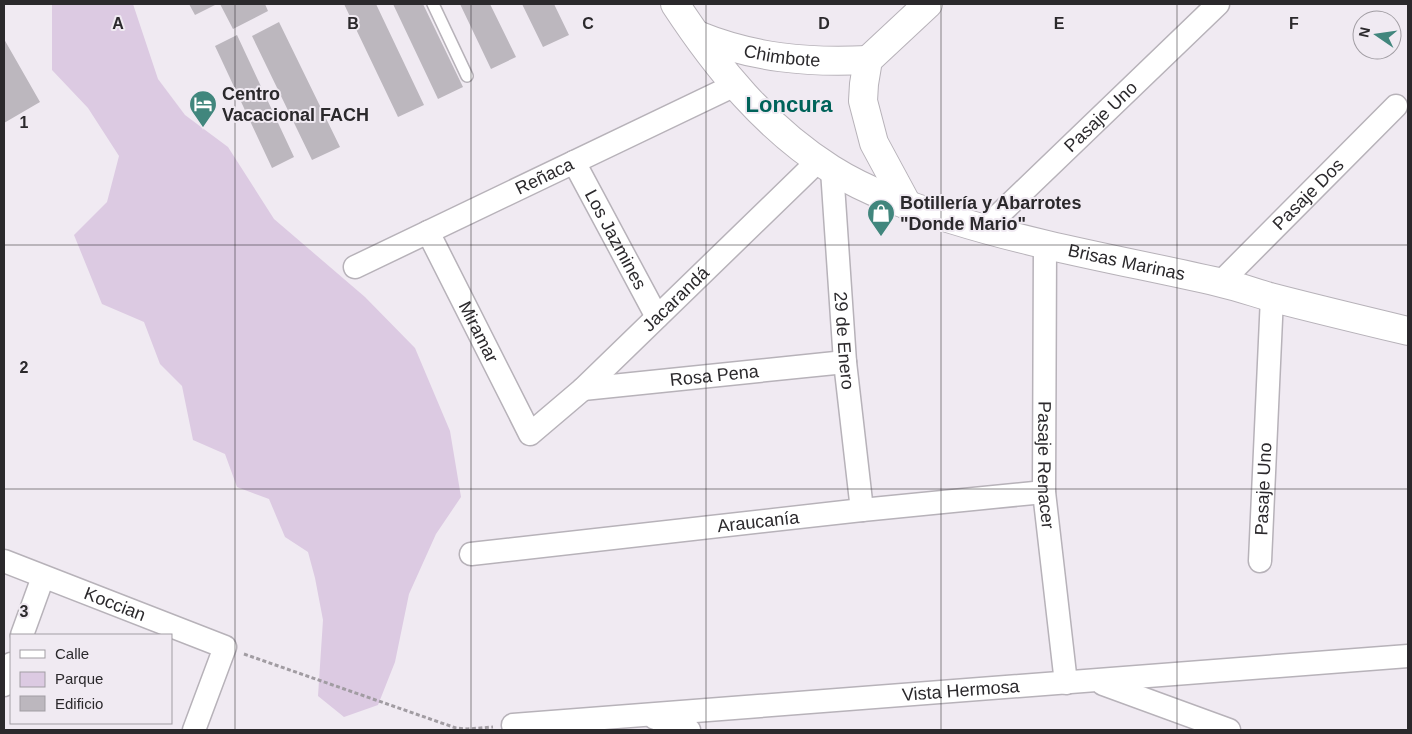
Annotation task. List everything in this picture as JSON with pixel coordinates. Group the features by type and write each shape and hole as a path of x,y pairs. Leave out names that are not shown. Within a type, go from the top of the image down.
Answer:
{"street":[{"name":"Brisas Marinas","path":"675,4 735,85 774,126 825,165 874,192 908,206 984,230 1220,283 1408,331"},
{"path":"908,206 874,143 863,101 864,84 868,60 928,4"},
{"name":"Pasaje Uno","path":"984,230 1218,4"},
{"name":"Chimbote","path":"697,35 724,46 777,57 810,61 868,60"},
{"name":"Reñaca","path":"355,267 735,85"},
{"name":"Pasaje Dos","path":"1220,283 1396,106"},
{"name":"Los Jazmines","path":"574,162 658,317"},
{"name":"Jacarandá","path":"530,434 583,388 825,165"},
{"name":"29 de Enero","path":"825,165 862,510"},
{"name":"Miramar","path":"428,232 530,434"},
{"name":"Pasaje Renacer","path":"1044,245 1044,492 1066,683"},
{"name":"Pasaje Uno","path":"1260,560 1272,297"},
{"name":"Rosa Pena","path":"583,388 845,362"},
{"name":"Araucanía","path":"471,554 862,510 1044,492"},
{"name":"Koccian","path":"4,562 225,647"},
{"path":"22,634 44,577"},
{"path":"194,730 225,647"},
{"name":"Vista Hermosa","path":"512,725 573,725 647,715 1408,656"},
{"path":"4,685 10,667"},
{"path":"1095,681 1229,730"},
{"path":"647,715 689,730"}],"lane":[{"path":"433,4 467,76"}],"path":[{"path":"225,647 456,728 467,729 512,725"}],"green space":[{"path":"52,4 133,4 158,79 185,115 228,147 274,219 365,297 415,348 450,431 461,497 436,534 409,594 395,662 378,705 344,717 318,696 323,620 308,552 285,537 269,499 237,487 225,454 193,440 182,386 160,364 144,322 102,304 74,235 107,202 119,156 88,108 52,70"}],"building":[{"path":"189,4 217,4 195,15"},
{"path":"220,4 265,4 268,11 233,29"},
{"path":"344,4 376,4 424,105 398,117"},
{"path":"393,4 423,4 463,87 438,99"},
{"path":"460,4 490,4 516,57 491,69"},
{"path":"522,4 554,4 569,35 543,47"},
{"path":"279,22 340,147 312,160 252,36"},
{"path":"237,35 294,157 272,168 215,46"},
{"path":"4,39 40,102 4,123"}],"place":[{"name":"Centro Vacacional FACH","path":"203,128"},
{"name":"Botillería y Abarrotes \"Donde Mario\"","path":"881,237"}],"district":[{"name":"Loncura","path":"789,104"}]}
